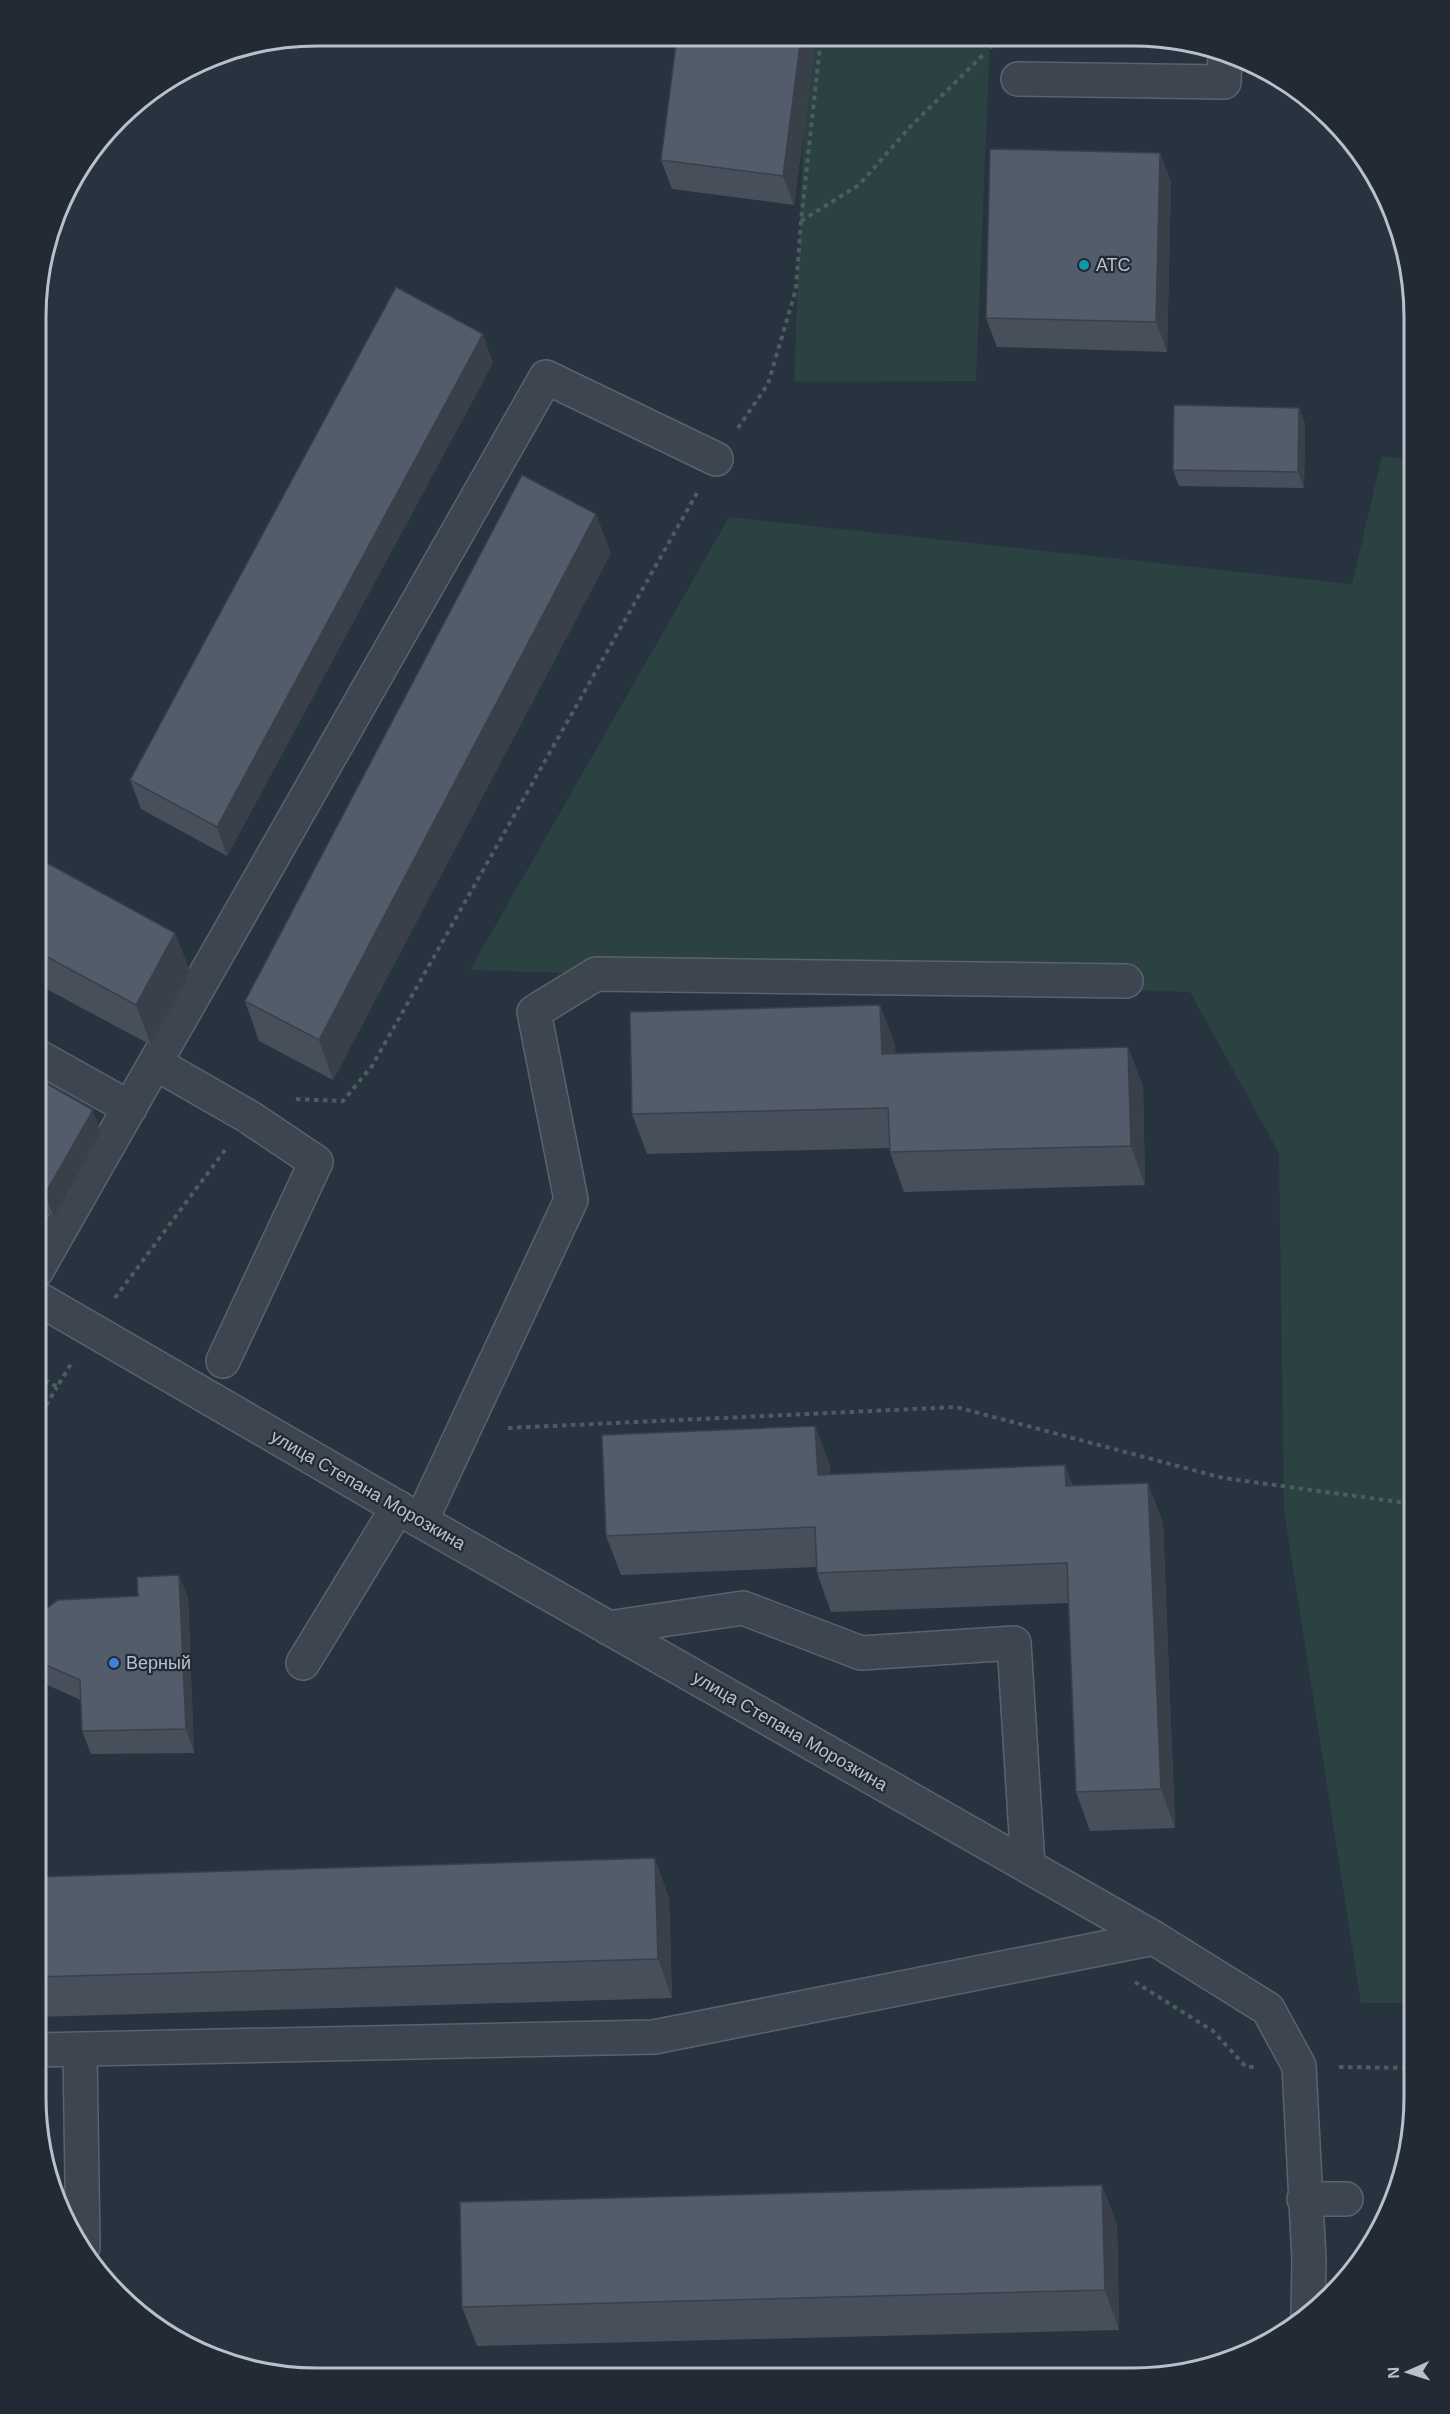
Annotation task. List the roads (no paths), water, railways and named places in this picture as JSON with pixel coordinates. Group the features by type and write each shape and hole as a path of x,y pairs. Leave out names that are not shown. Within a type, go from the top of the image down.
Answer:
{"street":[{"path":"1018,79 1224,82 1225,63"},
{"path":"46,1254 546,377 716,459"},
{"path":"303,1663 410,1514 463,1430 570,1200 534,1012 596,975 1126,981"},
{"path":"46,1061 130,1108"},
{"path":"155,1063 249,1117 316,1162 224,1361"},
{"name":"улица Степана Морозкина","path":"46,1303 608,1628 1154,1938 1268,2008 1299,2066 1304,2199 1309,2260 1308,2302"},
{"path":"608,1628 743,1608 861,1653 1014,1643 1028,1866"},
{"path":"46,2050 654,2037 1154,1938"},
{"path":"80,2049 82,2230"},
{"path":"1304,2199 1346,2199"}],"place":[{"name":"АТС","path":"1084,265"},
{"name":"Верный","path":"114,1663"}]}
